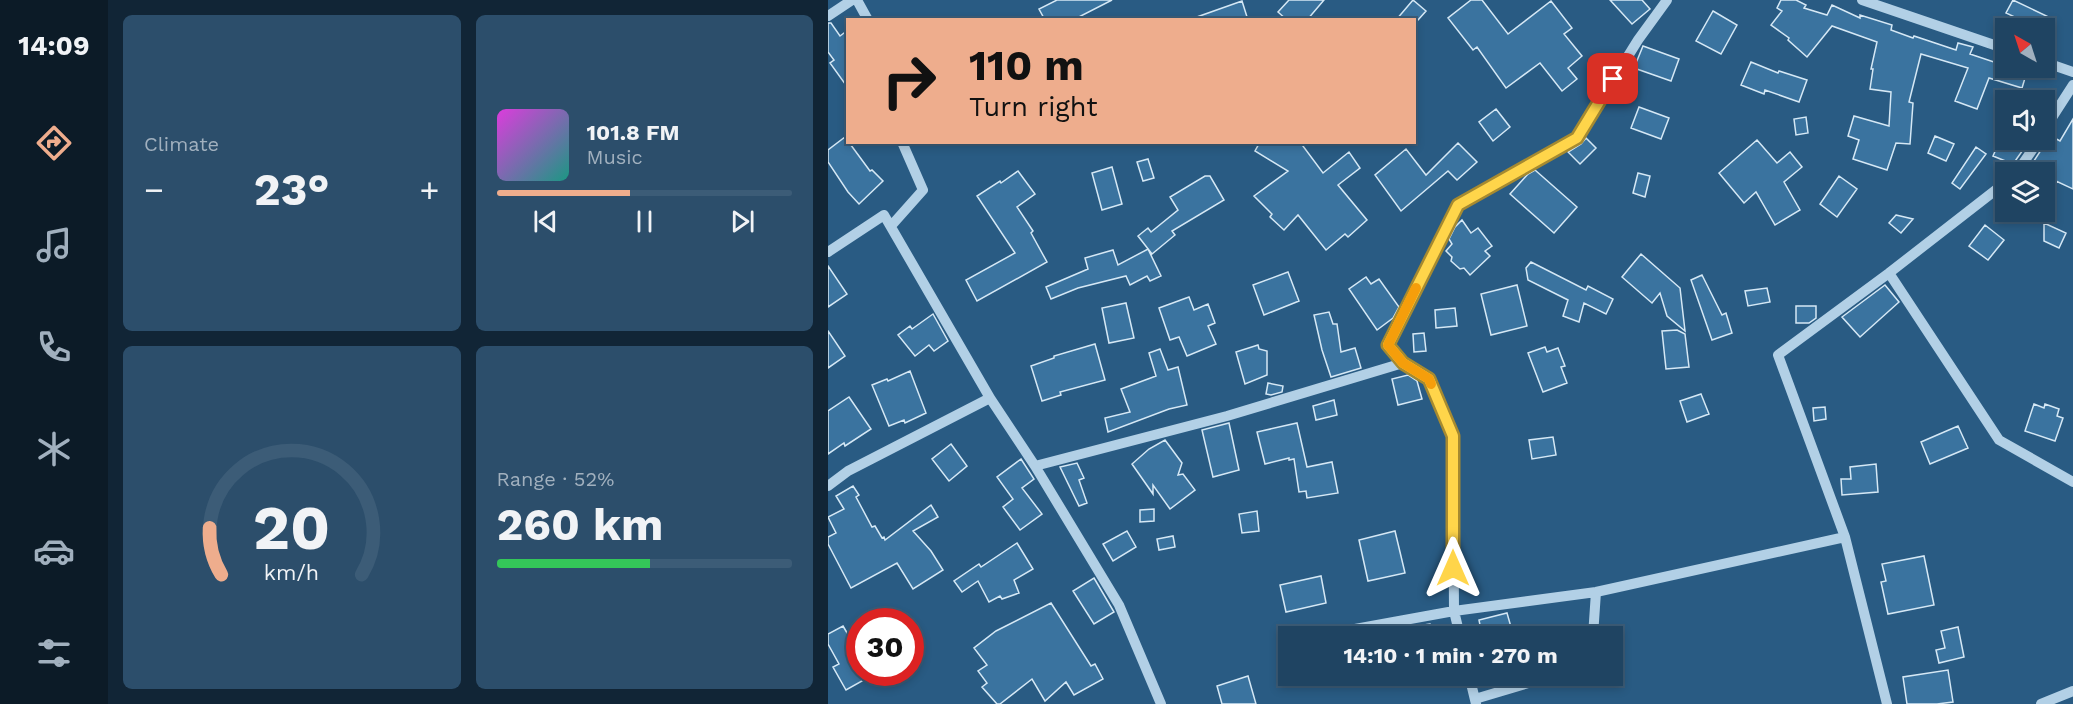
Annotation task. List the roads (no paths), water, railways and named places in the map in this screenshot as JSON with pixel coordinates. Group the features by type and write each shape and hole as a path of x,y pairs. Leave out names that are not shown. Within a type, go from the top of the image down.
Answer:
{"street":[{"path":"828,16 852,0"},
{"path":"857,0 867,18"},
{"path":"1458,626 1454,612 1453,436 1429,379 1403,363 1388,345 1458,205 1577,138 1638,40 1666,0"},
{"path":"1862,0 1995,45"},
{"path":"2055,66 2073,72"},
{"path":"2055,113 2073,85"},
{"path":"891,226 923,190 903,144"},
{"path":"1887,704 1845,537 1778,355 1995,191"},
{"path":"828,252 884,215 990,398 1035,466 1119,605 1161,704"},
{"path":"1889,273 1999,440 2073,482"},
{"path":"1035,466 1227,416 1403,363"},
{"path":"828,486 848,471 990,398"},
{"path":"1373,626 1596,592 1845,537"},
{"path":"1594,626 1596,592"},
{"path":"1472,686 1476,701 1522,686"},
{"path":"2041,704 2073,691"}]}
